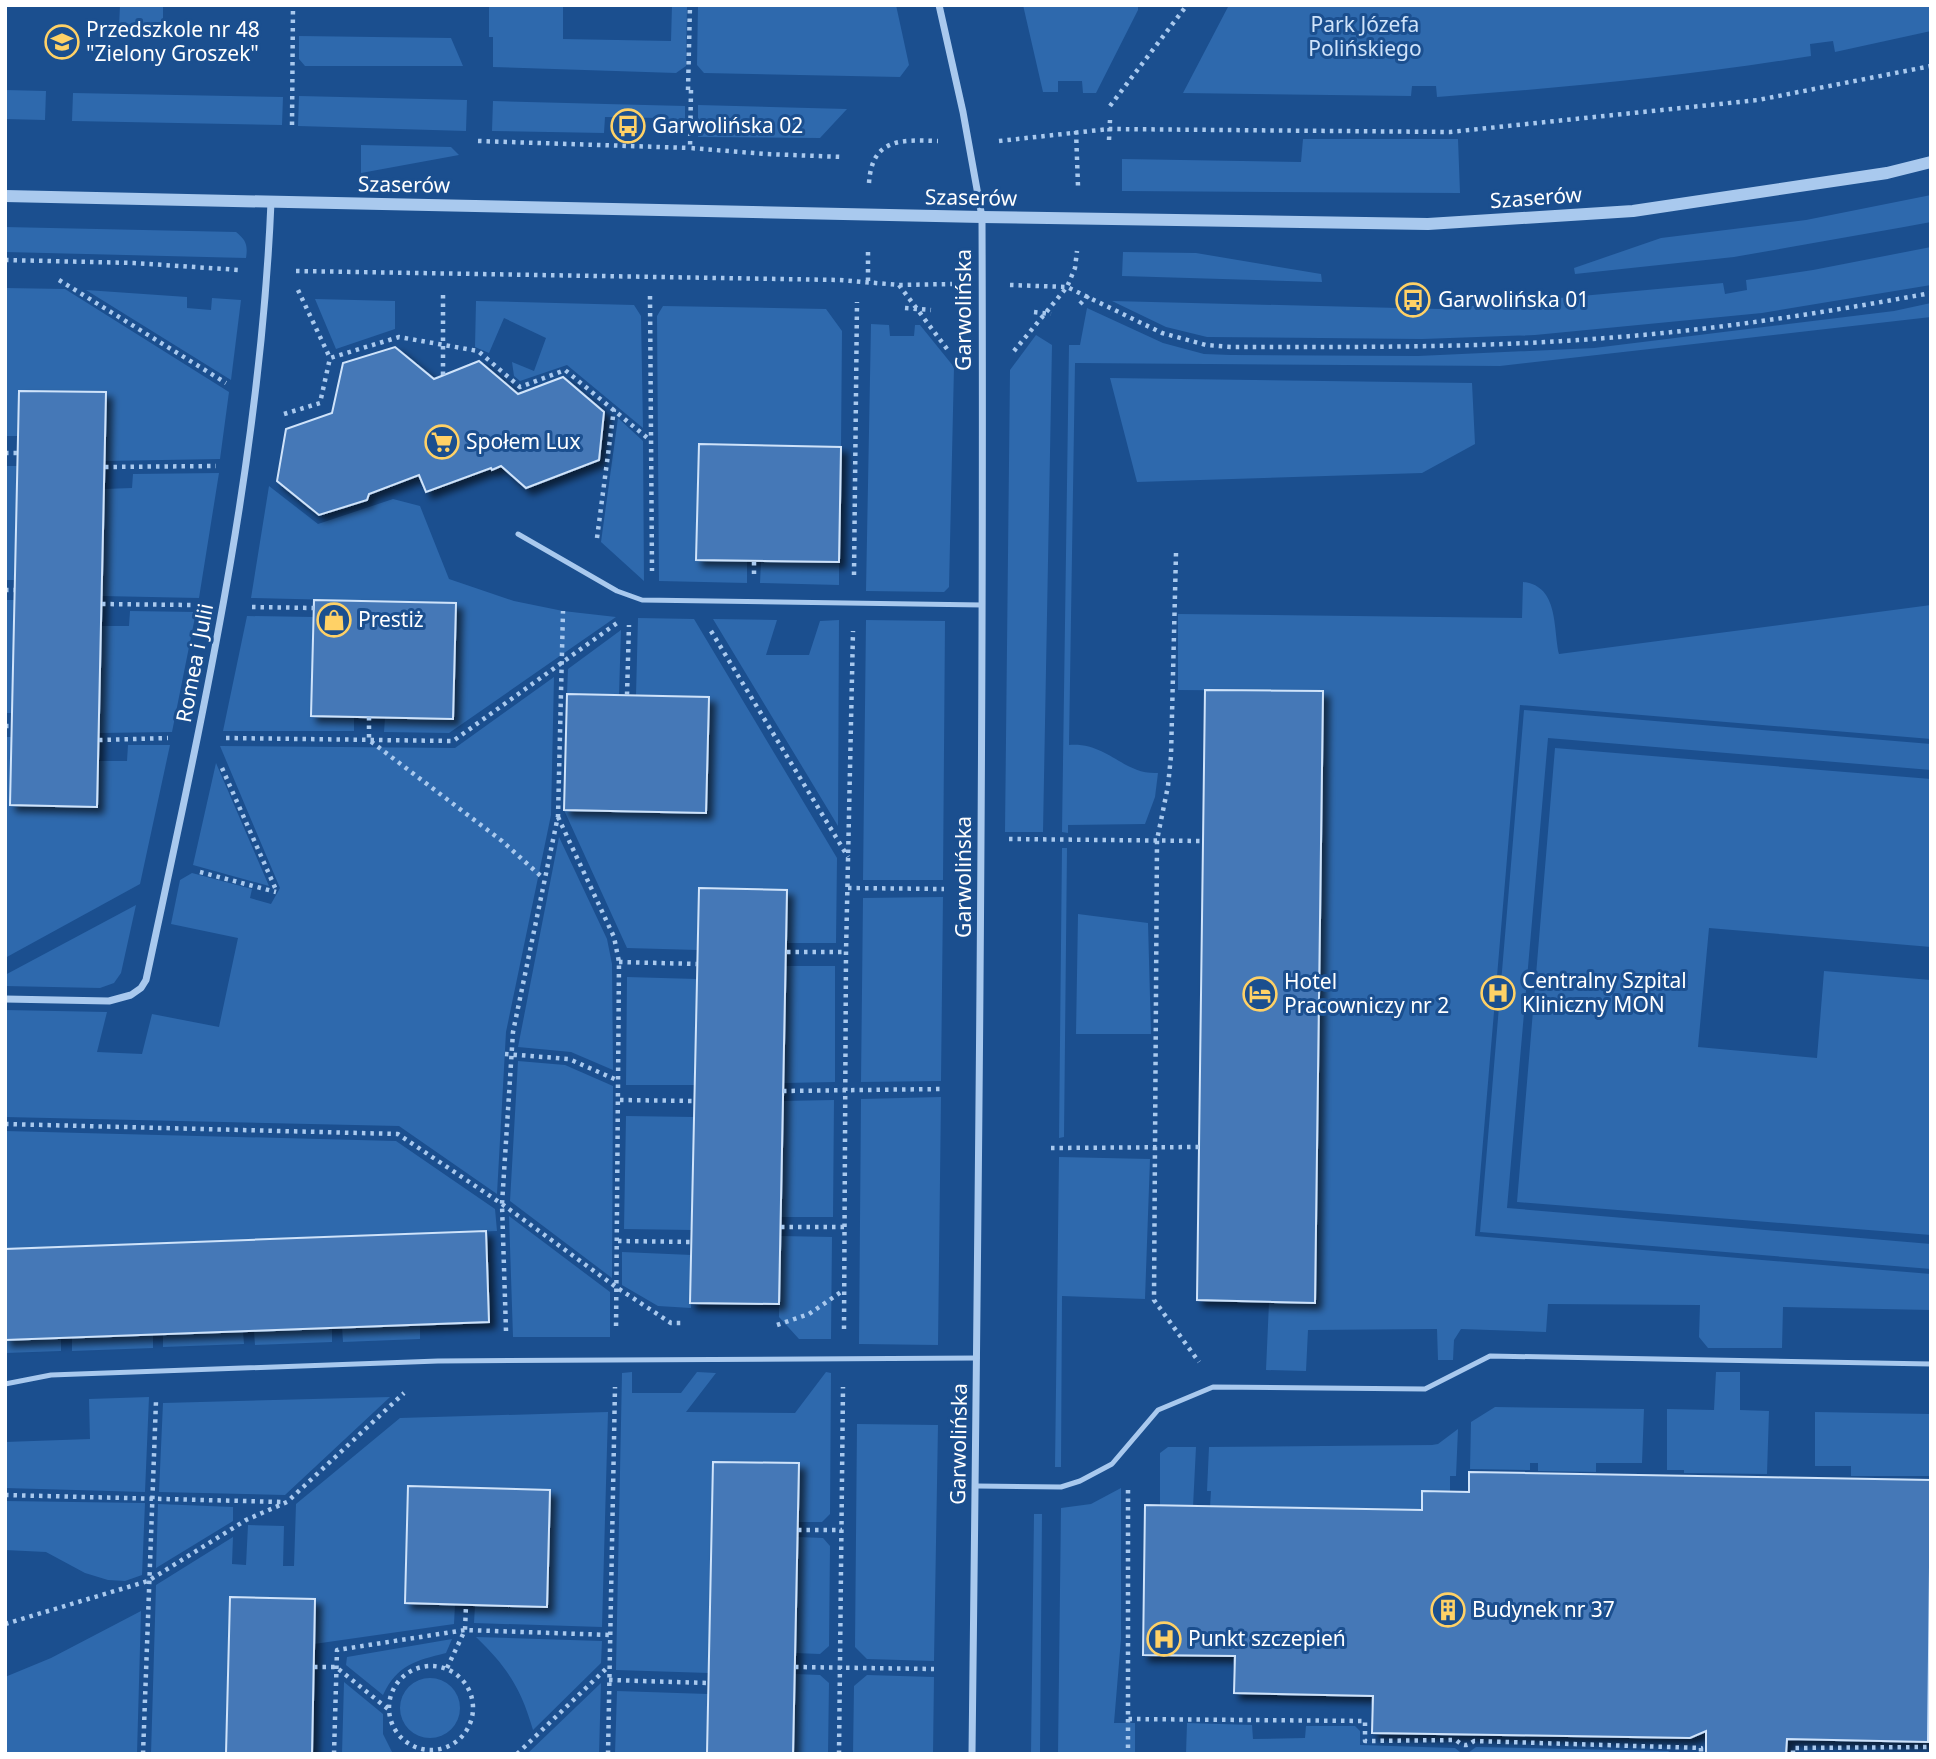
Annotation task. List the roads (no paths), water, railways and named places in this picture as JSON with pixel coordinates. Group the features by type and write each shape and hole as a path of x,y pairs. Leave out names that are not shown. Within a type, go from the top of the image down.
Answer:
{"street":[{"name":"Garwolińska","path":"939,5 969,141 982,217 978,1358 972,1754"},
{"name":"Szaserów","path":"5,196 1428,224 1633,211 1886,173 1931,162"},
{"name":"Romea i Julii","path":"5,999 109,1001 131,995 141,988 146,980 225,606 247,465 267,289 271,202"}],"lane":[{"path":"518,534 617,591 642,600 982,605"},
{"path":"977,1486 1061,1488 1112,1464 1158,1410 1213,1387 1425,1389 1490,1356 1931,1364"},
{"path":"5,1384 51,1375 438,1361 978,1358"}],"place":[{"name":"Przedszkole nr 48 \"Zielony Groszek\"","path":"62,42"},
{"name":"Garwolińska 02","path":"628,126"},
{"name":"Garwolińska 01","path":"1413,300"},
{"name":"Społem Lux","path":"442,442"},
{"name":"Prestiż","path":"334,620"},
{"name":"Centralny Szpital Kliniczny MON","path":"1498,993"},
{"name":"Hotel Pracowniczy nr 2","path":"1260,994"},
{"name":"Budynek nr 37","path":"1448,1610"},
{"name":"Punkt szczepień","path":"1164,1639"}],"park label":[{"name":"Park Józefa Polińskiego","path":"1365,37"}]}
